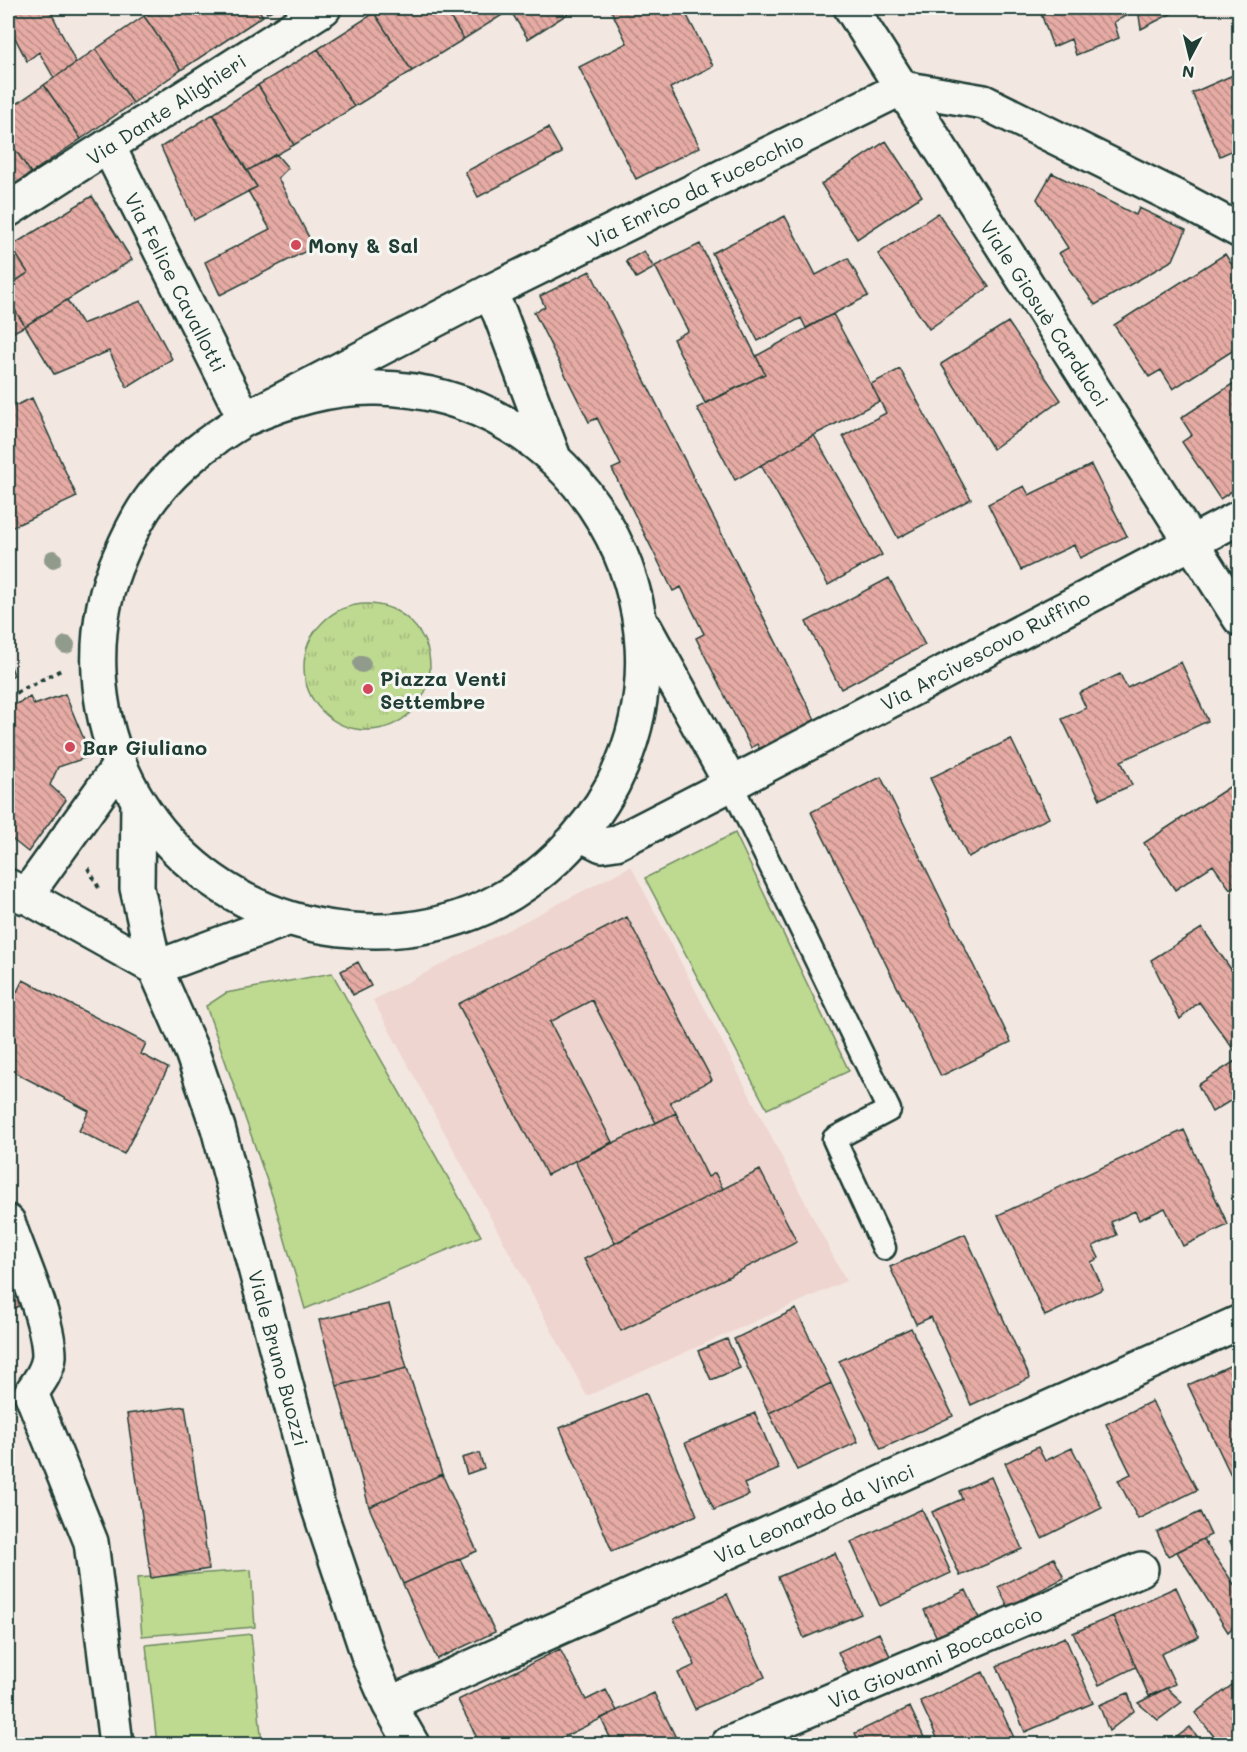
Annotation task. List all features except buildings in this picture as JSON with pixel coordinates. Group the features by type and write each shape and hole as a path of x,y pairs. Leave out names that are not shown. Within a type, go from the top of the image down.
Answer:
{"street":[{"name":"Via Dante Alighieri","path":"8,210 324,8"},
{"name":"Viale Giosuè Carducci","path":"851,8 1239,619"},
{"path":"902,88 984,102 1182,200 1239,231"},
{"name":"Via Enrico da Fucecchio","path":"489,292 902,88"},
{"name":"Via Felice Cavallotti","path":"108,146 245,419"},
{"path":"245,419 277,405 310,395 345,389 380,388 415,392 449,399 482,412 513,428 554,458 590,498 609,528 627,565 640,620 643,645 643,686 635,726 622,765 609,793 580,834 552,864 520,888 484,907 447,921 407,930 367,932 326,928 287,919 242,900 201,873 166,840 138,801 120,766 107,729 100,691 98,652 102,611 113,571 131,531 151,498 178,467 209,440 245,419 489,292 500,314 554,458"},
{"name":"Via Arcivescovo Ruffino","path":"732,784 1239,517"},
{"path":"580,834 602,845 616,843 732,784 640,620"},
{"path":"120,766 16,891 155,968 287,919"},
{"path":"138,801 137,888 155,968"},
{"name":"Viale Bruno Buozzi","path":"155,968 192,1052 218,1128 318,1506 369,1658 389,1704 412,1744"},
{"path":"8,1222 43,1319 49,1356 44,1375 19,1398 91,1542 116,1744"},
{"name":"Via Leonardo da Vinci","path":"389,1704 1239,1322"},
{"name":"Via Giovanni Boccaccio","path":"728,1744 1141,1569"}],"lane":[{"path":"732,784 889,1110 834,1138 884,1248"}],"path":[{"path":"8,697 98,652"},
{"path":"86,864 102,895"}],"shaded area":[{"path":"631,866 846,1281 587,1396 373,1000"}],"green space":[{"path":"367,604 391,609 411,623 425,643 430,667 425,691 411,711 391,725 367,730 343,725 323,711 309,691 304,667 309,643 323,623 343,609"},
{"path":"735,833 849,1071 767,1109 645,878"},
{"path":"332,973 481,1236 305,1309 273,1198 206,1006 226,993"},
{"path":"251,1570 255,1627 142,1636 137,1578"},
{"path":"251,1634 262,1744 157,1744 146,1645"}],"place":[{"name":"Mony & Sal","path":"296,245"},
{"name":"Piazza Venti Settembre","path":"368,689"},
{"name":"Bar Giuliano","path":"70,747"}]}
